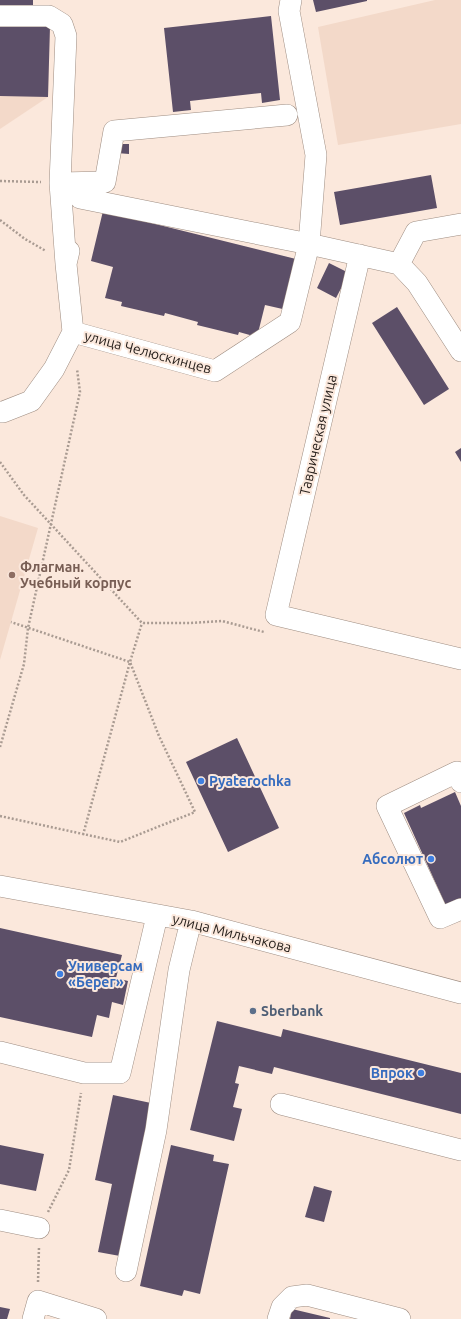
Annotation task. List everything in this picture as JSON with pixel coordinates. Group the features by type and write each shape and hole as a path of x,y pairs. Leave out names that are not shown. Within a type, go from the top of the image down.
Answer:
{"street":[{"name":"улица Челюскинцев","path":"0,412 31,401 54,369 73,332 216,371 290,322 309,244 316,155 289,11 290,0"},
{"path":"0,16 48,16 62,24 66,36 60,183 73,332"},
{"path":"66,264 80,198 105,182 114,131 287,115"},
{"path":"60,183 105,182"},
{"path":"80,198 309,244 399,264 417,283 461,351"},
{"path":"399,264 416,232 461,224"},
{"name":"Таврическая улица","path":"272,624 360,255"},
{"path":"272,624 461,659"},
{"path":"461,782 457,772 387,806 440,918 461,909"},
{"name":"улица Мильчакова","path":"0,886 157,916 191,921 461,993"},
{"path":"0,1052 84,1073 120,1073 157,916"},
{"path":"126,1271 156,1130 179,970 191,921"},
{"path":"281,1104 461,1150"},
{"path":"0,1220 39,1228"},
{"path":"278,1319 282,1307 292,1297 307,1295 400,1319"},
{"path":"35,1310 96,1319"}],"path":[{"path":"0,181 60,183"},
{"path":"0,220 25,239 66,264"},
{"path":"0,747 24,664 28,628 80,392 76,362"},
{"path":"0,462 24,495 142,623 222,621 272,624"},
{"path":"11,622 130,662"},
{"path":"83,835 142,623"},
{"path":"0,816 120,842 195,812 159,736 130,662"},
{"path":"35,1310 39,1228 69,1170 84,1073"}],"shaded area":[{"path":"0,0 33,0 33,8 50,26 48,97 0,129"},
{"path":"435,0 461,0 461,124 338,145 318,27"},
{"name":"Флагман. Учебный корпус","path":"0,516 38,528 0,660"}],"building":[{"path":"0,0 33,0 33,8 0,6"},
{"path":"313,0 367,0 367,1 316,12"},
{"path":"271,16 280,100 262,103 261,93 190,101 191,110 173,112 164,28"},
{"path":"0,24 50,26 48,97 0,96"},
{"path":"117,144 129,144 129,154 117,153"},
{"path":"431,175 437,208 340,225 334,192"},
{"path":"103,211 300,260 287,310 265,305 257,337 239,332 238,335 197,325 198,322 165,313 164,316 121,306 122,302 105,298 113,267 91,261"},
{"path":"329,263 349,273 336,298 317,288"},
{"path":"397,307 449,389 424,405 372,323"},
{"path":"461,448 461,462 455,452"},
{"path":"237,738 279,828 228,852 186,762"},
{"path":"455,792 461,806 461,899 446,906 404,813 420,805 421,808"},
{"name":"Универсам «Берег»","path":"0,928 122,955 116,978 128,981 123,1005 112,1002 109,1018 97,1015 92,1037 0,1017"},
{"path":"217,1021 281,1037 283,1029 461,1073 461,1114 274,1067 272,1074 239,1066 235,1083 239,1084 233,1107 242,1109 234,1141 190,1130"},
{"path":"113,1095 151,1103 120,1256 98,1252 112,1184 95,1180"},
{"path":"0,1145 44,1154 36,1191 0,1184"},
{"path":"171,1145 214,1155 213,1161 229,1164 200,1294 184,1290 182,1296 140,1286"},
{"path":"314,1186 332,1191 324,1222 305,1217"},
{"path":"0,1307 10,1309 7,1319 0,1319"},
{"path":"292,1309 330,1318 330,1319 290,1319"}],"place":[{"name":"Флагман. Учебный корпус","path":"12,575"},
{"name":"Pyaterochka","path":"201,781"},
{"name":"Абсолют","path":"431,859"},
{"name":"Универсам «Берег»","path":"60,974"},
{"name":"Sberbank","path":"253,1011"},
{"name":"Впрок","path":"421,1073"}]}
